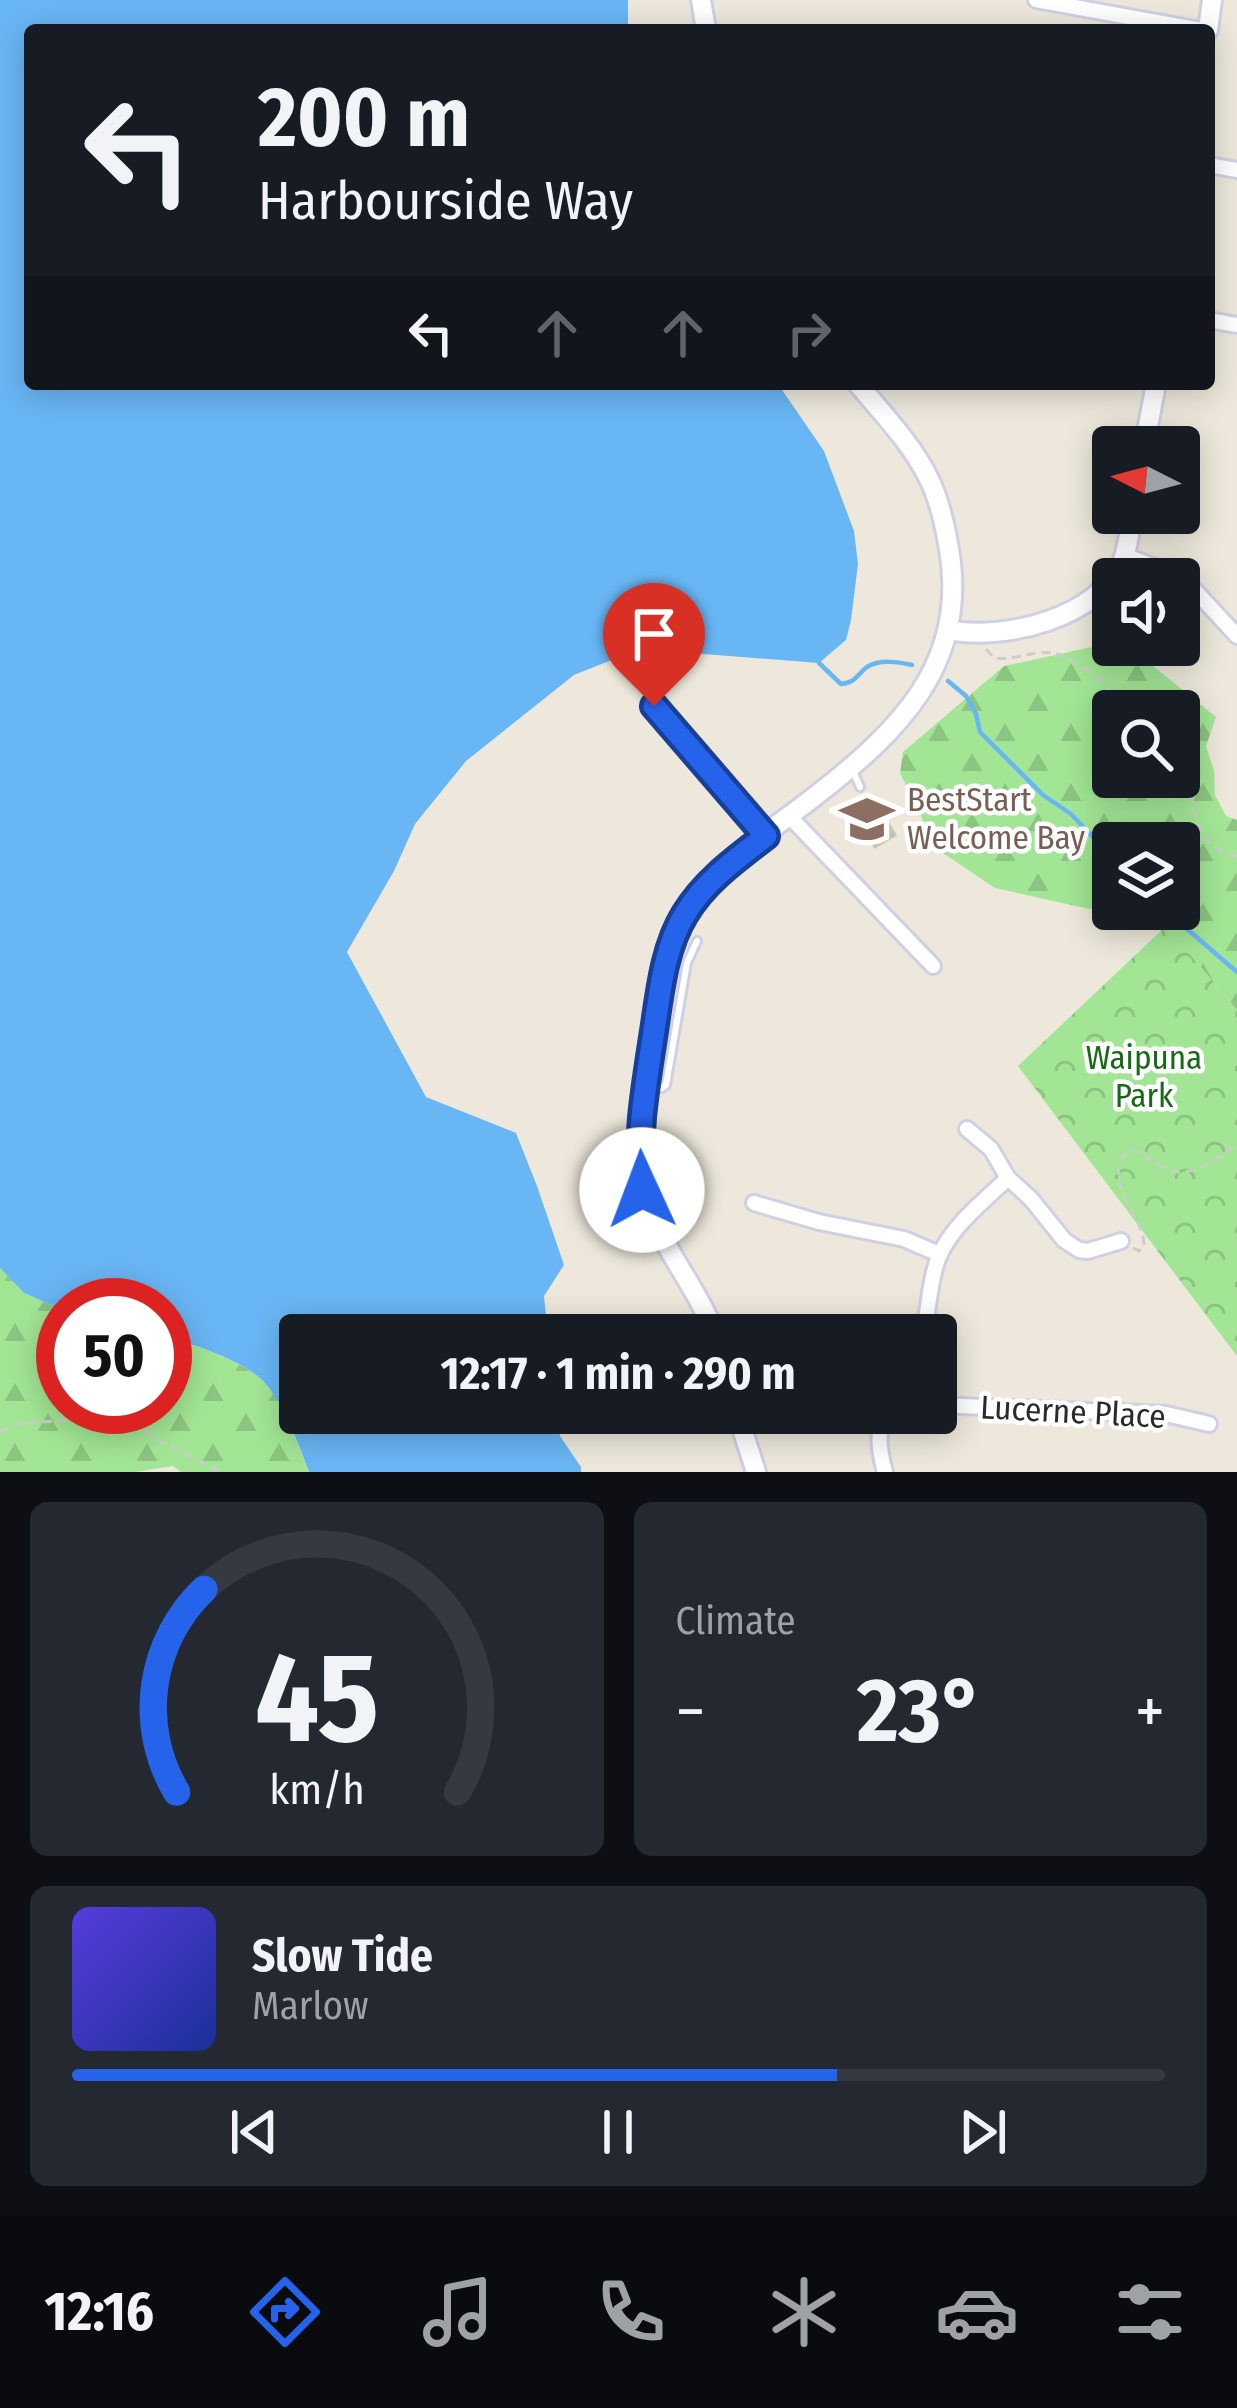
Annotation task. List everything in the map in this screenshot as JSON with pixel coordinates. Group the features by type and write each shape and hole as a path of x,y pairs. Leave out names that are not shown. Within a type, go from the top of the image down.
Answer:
{"main road":[{"path":"706,1314 645,1201 639,1140 669,951 685,913 718,874 789,816 809,808 890,733 932,676 948,630 954,576 938,502 909,447 863,390"},
{"path":"1148,426 1155,390"},
{"path":"948,630 1008,632 1070,610 1106,586 1124,555 1128,534"},
{"path":"744,1434 756,1472"}],"street":[{"path":"1044,1 1172,24"},
{"path":"1124,555 1189,584 1237,636"},
{"path":"654,706 766,836"},
{"path":"789,816 933,966"},
{"path":"967,1129 992,1149 1008,1178 1064,1240 1079,1250 1121,1241"},
{"path":"926,1314 939,1254 1008,1178"},
{"path":"754,1203 904,1239 939,1254"},
{"name":"Lucerne Place","path":"957,1406 1166,1414 1209,1424"},
{"path":"878,1434 885,1472"}],"lane":[{"path":"852,768 860,788"},
{"path":"645,1088 666,1084 687,963 697,941"}],"path":[{"path":"972,633 994,658 1010,660 1050,652 1078,664 1108,690"},
{"path":"1189,798 1200,831 1215,847 1237,856"},
{"path":"1121,1241 1138,1251 1144,1246 1144,1235 1116,1173 1120,1158 1129,1150 1142,1152 1167,1170 1181,1172 1196,1171 1237,1144"},
{"path":"0,1432 15,1424 111,1417 130,1422 221,1472"}],"green space":[{"path":"1092,647 1092,666 1153,666 1183,690 1092,690 1092,798 1200,798 1200,704 1216,717 1206,746 1215,795 1226,816 1237,820 1237,1010 1169,930 1200,930 1200,822 1092,822 1092,910 995,888 937,849 900,773 903,752 1004,666"},
{"name":"Waipuna Park","path":"1162,930 1169,930 1237,1010 1237,1356 1018,1066"},
{"path":"0,1268 24,1293 36,1298 36,1434 192,1434 192,1346 228,1359 261,1379 279,1405 279,1434 292,1434 309,1472 181,1472 173,1466 135,1472 0,1472"}],"water":[{"path":"0,0 628,0 628,24 24,24 24,390 782,390 824,451 854,531 858,564 846,640 819,663 639,649 574,675 466,761 415,824 347,952 426,1097 516,1133 564,1265 544,1296 546,1314 279,1314 279,1404 251,1371 192,1345 192,1278 36,1278 36,1298 24,1293 0,1268"},
{"path":"294,1434 560,1434 581,1467 581,1472 309,1472"}],"building":[{"path":"873,798 895,835 875,847 854,820 858,818 853,810"}],"waterway":[{"path":"819,663 841,684 878,663 912,665"},
{"path":"948,681 966,696 980,732 1092,836"},
{"path":"1188,930 1237,972"}],"place":[{"name":"BestStart Welcome Bay","path":"867,819"}],"route":[{"path":"642,1190 639,1140 669,951 685,913 702,892 766,836 654,706"}]}
